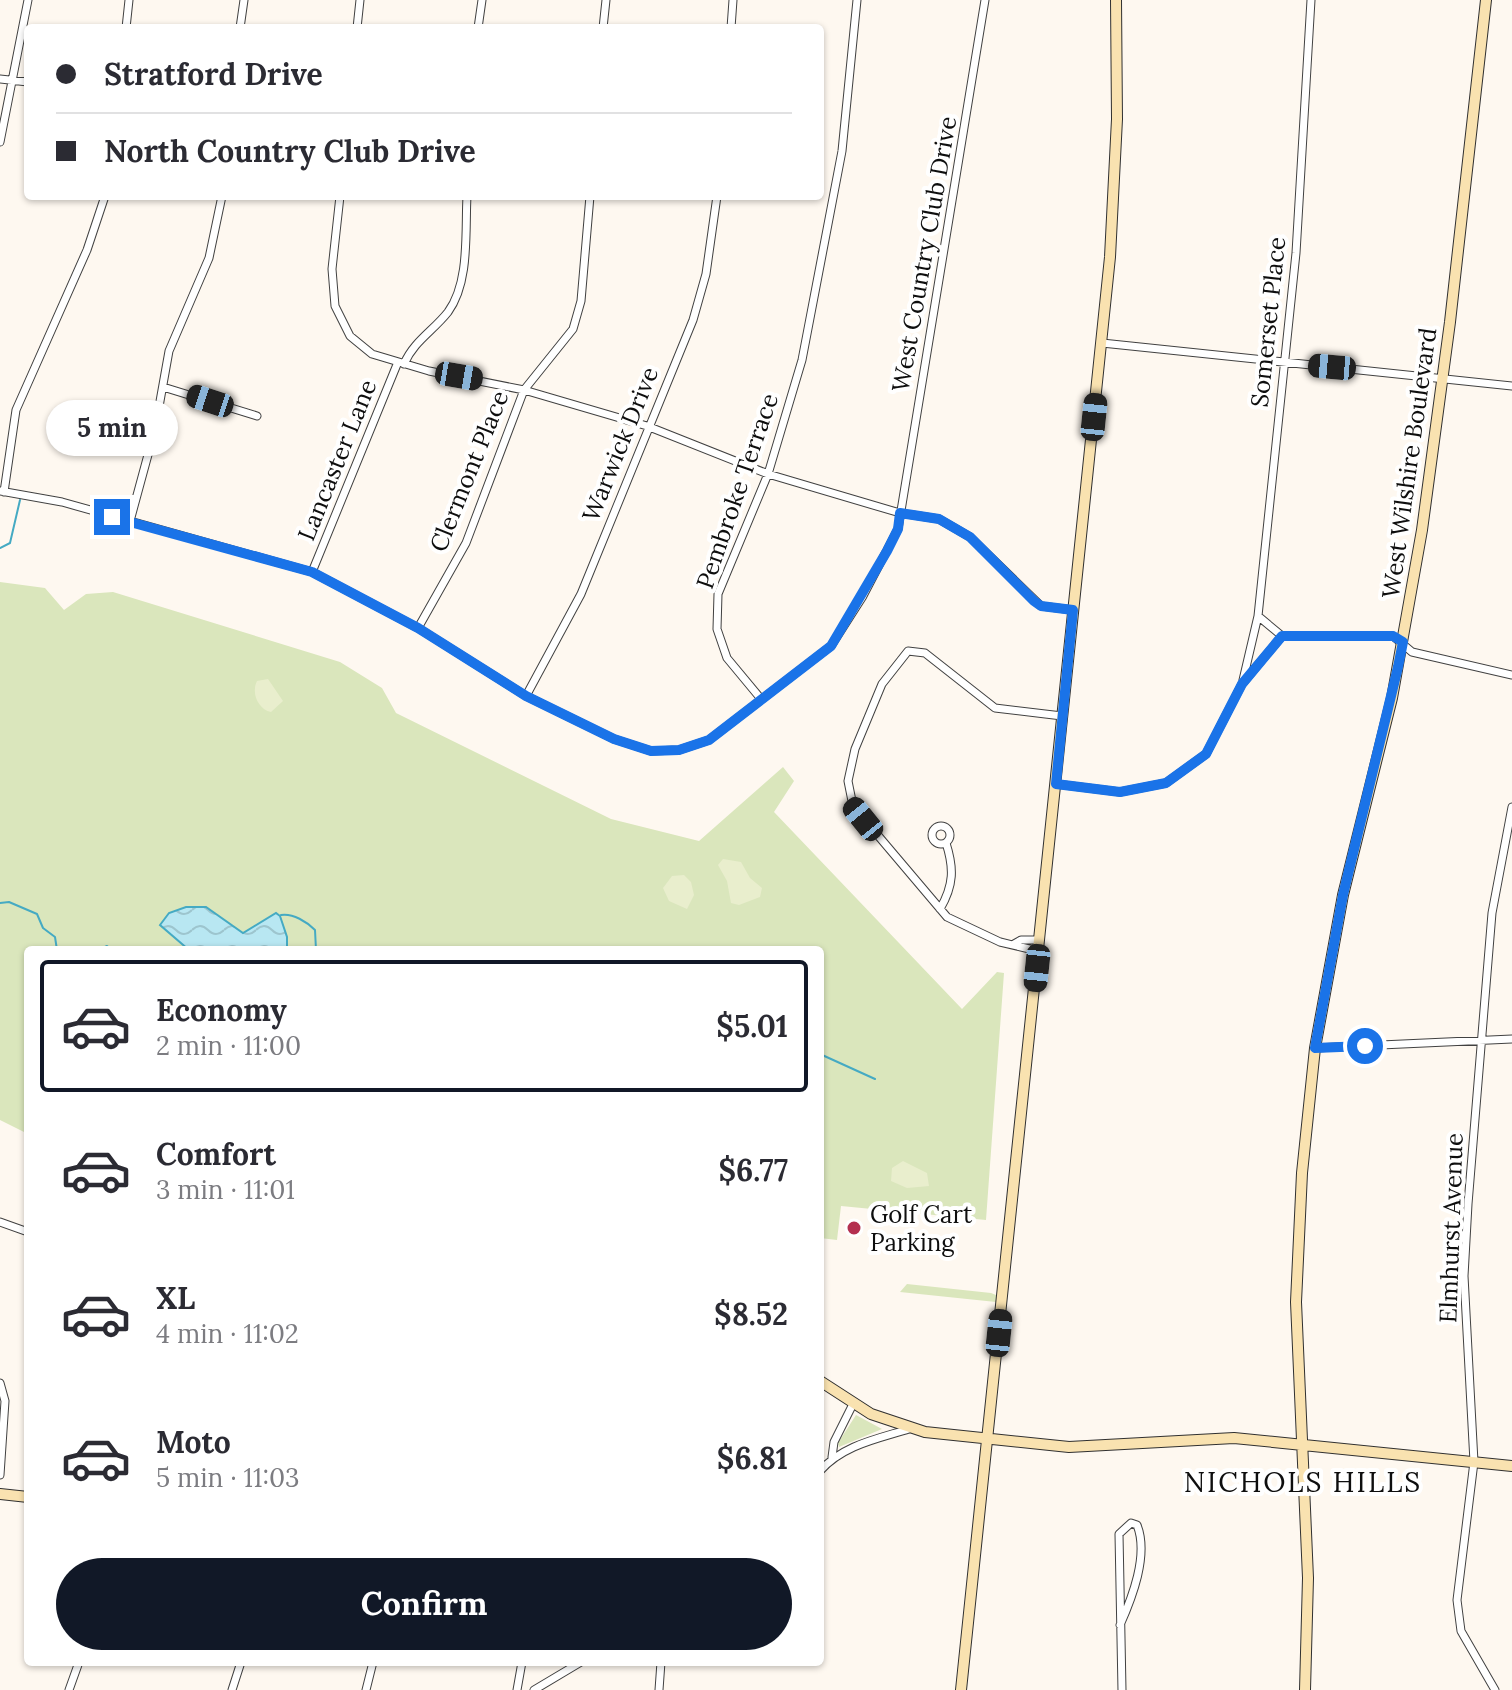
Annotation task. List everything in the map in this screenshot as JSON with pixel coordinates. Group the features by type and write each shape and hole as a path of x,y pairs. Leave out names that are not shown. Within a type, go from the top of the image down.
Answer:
{"street":[{"path":"0,142 28,0"},
{"path":"126,24 129,0"},
{"path":"241,24 244,0"},
{"path":"357,24 360,0"},
{"path":"479,24 482,0"},
{"path":"603,24 606,0"},
{"path":"731,24 733,0"},
{"name":"Pembroke Terrace","path":"761,699 727,658 717,629 718,594 768,474 802,360 837,181 857,0"},
{"name":"West Country Club Drive","path":"2,492 62,502 312,572 418,628 526,696 614,739 651,751 679,750 709,740 831,646 898,529 985,0"},
{"path":"961,1690 1102,343 1115,170 1116,0"},
{"name":"Somerset Place","path":"1242,684 1258,616 1296,253 1311,0"},
{"name":"West Wilshire Boulevard","path":"1305,1690 1308,1578 1296,1302 1302,1173 1315,1048 1343,895 1403,642 1443,378 1486,0"},
{"path":"0,79 24,82"},
{"path":"2,492 16,410 87,250 104,200"},
{"path":"130,521 169,351 209,258 221,200"},
{"path":"340,200 332,269 335,306 358,346 401,363 524,390 647,426 768,474 900,513 939,519 970,537 1041,606 1073,610"},
{"name":"Lancaster Lane","path":"312,572 401,363 446,315 459,290 467,200"},
{"name":"Clermont Place","path":"418,628 466,543 524,390 573,329 581,301 590,200"},
{"name":"Warwick Drive","path":"526,696 581,594 647,426 693,320 706,274 716,200"},
{"path":"1102,343 1512,386"},
{"path":"163,387 257,416"},
{"path":"1258,616 1282,636 1393,636 1412,652 1512,675"},
{"path":"1056,784 1120,792 1166,783 1206,754 1242,684 1282,636"},
{"path":"1039,946 1021,940 1014,944 967,929 940,909 874,832 850,798 848,781 855,749 882,684 908,651 925,653 995,708 1062,716"},
{"name":"Elmhurst Avenue","path":"1495,1690 1461,1631 1457,1600 1474,1462 1464,1276 1492,913 1512,807"},
{"path":"940,909 952,875 946,843"},
{"path":"1315,1048 1512,1039"},
{"path":"0,1222 24,1231"},
{"path":"0,1383 5,1401 0,1475"},
{"path":"824,1384 853,1404 909,1429 988,1439 1069,1447 1234,1438 1512,1466"},
{"path":"832,1457 834,1442 853,1404"},
{"path":"824,1466 832,1457 909,1429"},
{"path":"0,1494 24,1497"},
{"path":"1120,1625 1138,1571 1141,1534 1137,1525 1131,1523 1119,1534 1120,1625 1122,1690"},
{"path":"69,1690 78,1666"},
{"path":"232,1690 240,1666"},
{"path":"366,1690 372,1666"},
{"path":"517,1690 521,1666"},
{"path":"534,1690 574,1666"},
{"path":"659,1690 661,1666"}],"green space":[{"path":"0,582 45,588 64,610 86,594 113,592 340,662 382,688 396,713 611,819 699,841 783,767 794,781 774,812 962,1009 997,972 1004,973 986,1220 841,1206 837,1240 824,1238 824,946 24,946 24,1132 0,1120"},
{"path":"268,679 283,701 271,712 259,704 255,695 257,681"},
{"path":"723,859 741,862 750,878 762,888 760,897 739,905 731,903 727,881 718,865"},
{"path":"684,875 691,882 694,895 687,909 669,901 663,888 672,876"},
{"path":"903,1161 927,1173 929,1186 907,1188 891,1181 892,1168"},
{"path":"907,1284 991,1293 996,1295 996,1302 900,1292"},
{"path":"856,1415 882,1429 839,1447 838,1443"}],"water":[{"path":"186,907 206,907 243,933 276,913 287,937 287,946 184,946 160,925 169,913"}],"waterway":[{"path":"0,548 10,543 20,500"},
{"path":"0,903 9,902 37,914 43,928 55,937 56,946"},
{"path":"281,915 300,919 315,930 316,946"},
{"path":"824,1056 875,1079"}],"place":[{"name":"Golf Cart Parking","path":"854,1228"}],"district":[{"name":"NICHOLS HILLS","path":"1303,1482"}],"route":[{"path":"112,517 312,572 418,628 526,696 614,739 651,751 679,750 709,740 831,646 887,551 898,529 900,513 939,519 970,537 1041,606 1073,610 1056,784 1120,792 1166,783 1206,754 1242,684 1282,636 1393,636 1403,642 1343,895 1315,1048 1365,1046"}]}
